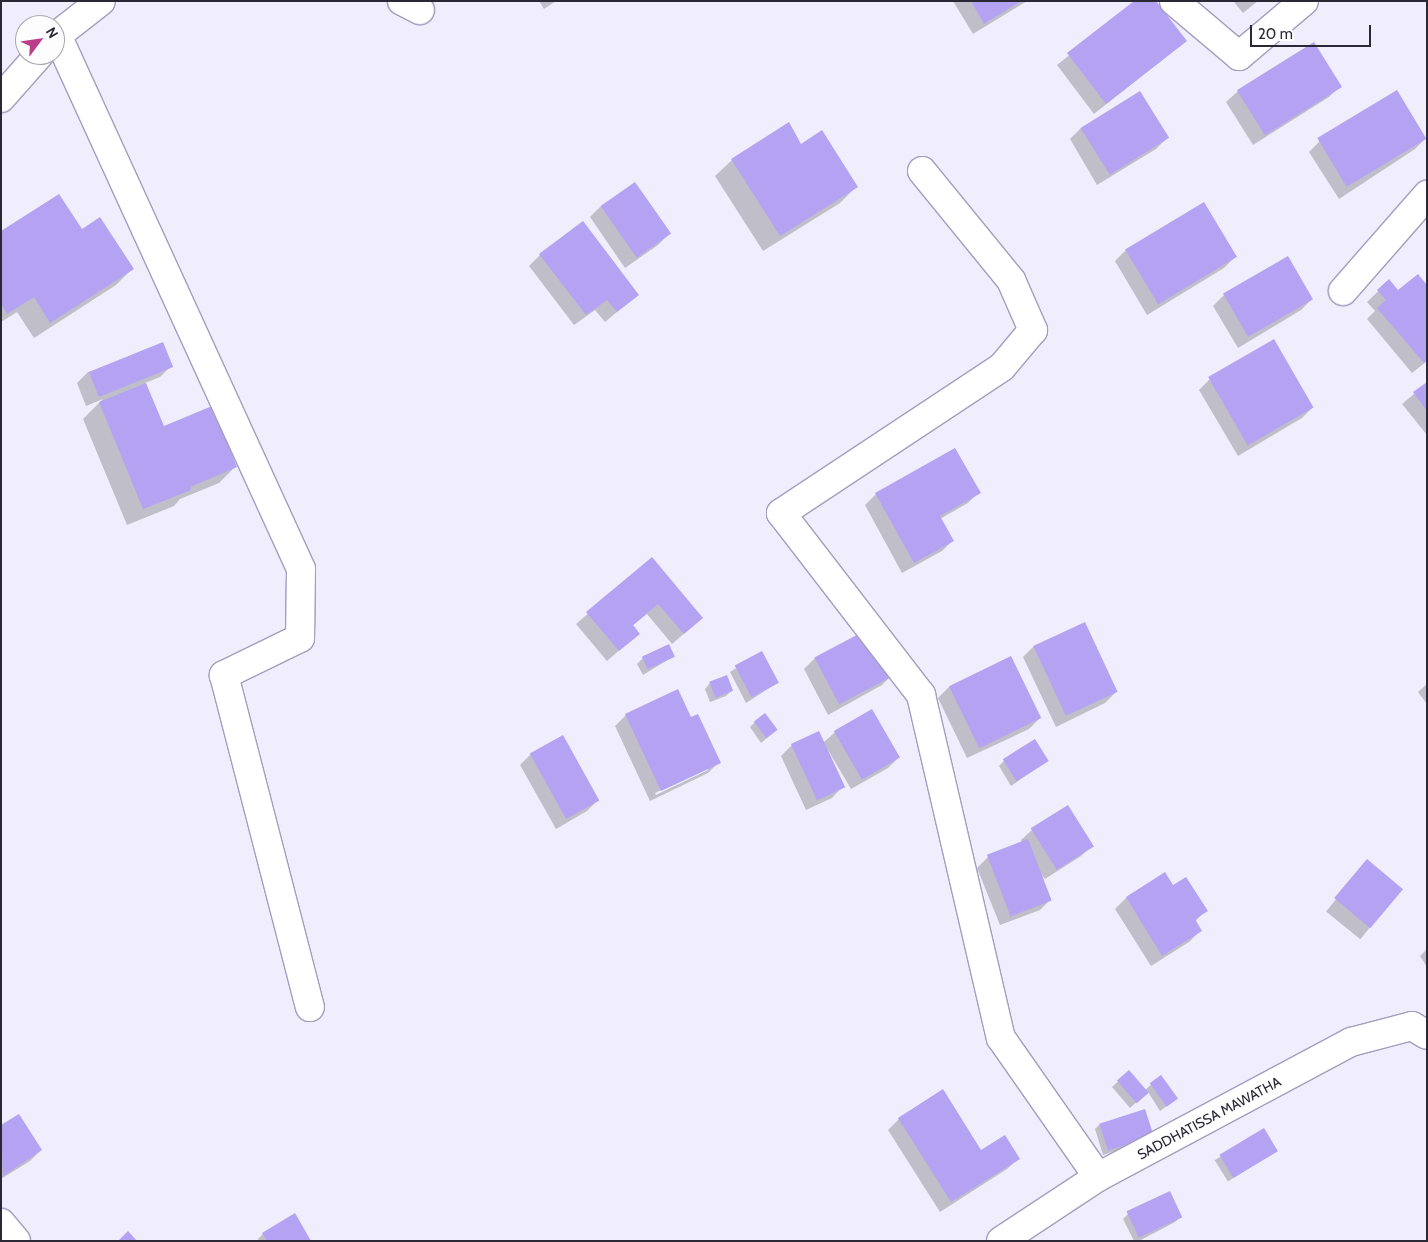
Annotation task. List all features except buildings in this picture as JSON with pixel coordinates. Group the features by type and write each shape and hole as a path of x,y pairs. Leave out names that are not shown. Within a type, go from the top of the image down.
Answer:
{"street":[{"path":"65,29 101,1"},
{"path":"1174,1 1239,56 1304,1"},
{"path":"65,56 301,569 300,638 224,675 310,1008"},
{"path":"1,98 30,65"},
{"path":"922,171 1010,280 1033,330 1002,367 781,512 921,695 1001,1038 1098,1177"},
{"path":"1343,291 1427,195"},
{"name":"SADDHATISSA MAWATHA","path":"1001,1241 1098,1177 1351,1042 1412,1026 1427,1035"},
{"path":"1,1223 16,1241"}]}
